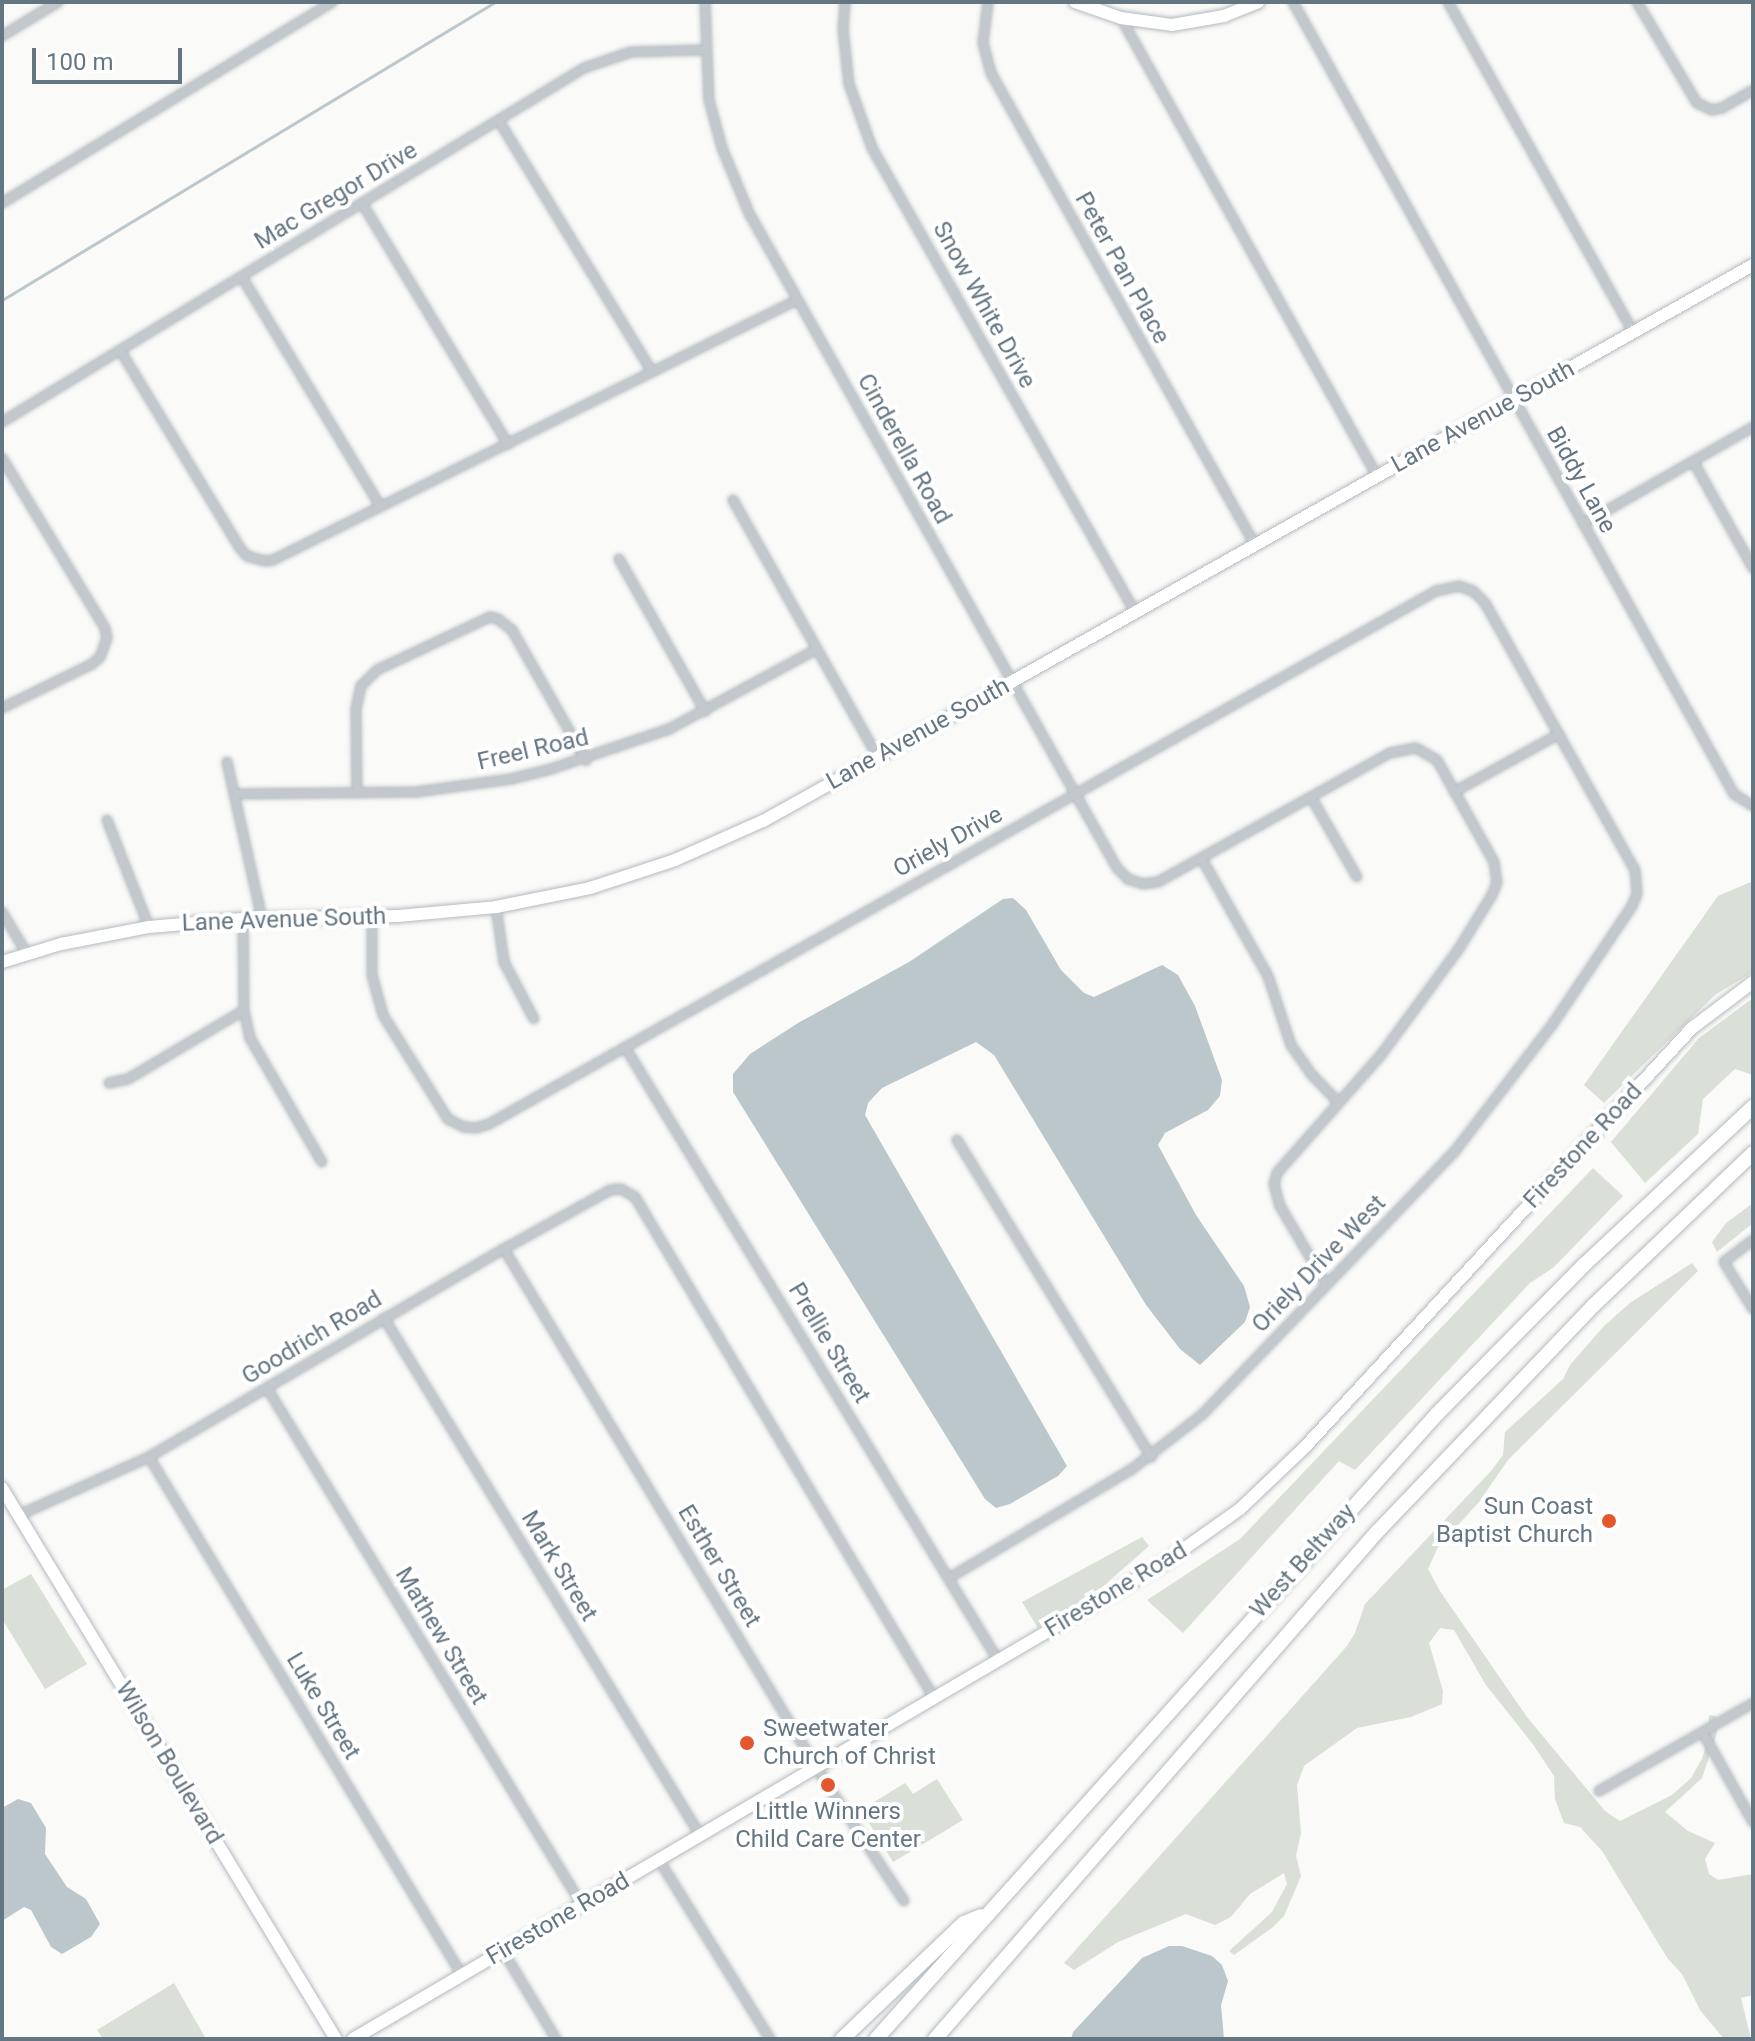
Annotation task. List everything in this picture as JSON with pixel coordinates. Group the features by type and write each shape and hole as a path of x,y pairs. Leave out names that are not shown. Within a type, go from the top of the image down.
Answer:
{"highway":[{"name":"West Beltway","path":"876,2039 1437,1414 1596,1253 1753,1107"},
{"name":"West Beltway","path":"935,2039 976,1996 1377,1532 1594,1305 1753,1153"},
{"path":"842,2039 964,1923 985,1915"},
{"path":"947,2039 976,1996"}],"street":[{"path":"2,36 58,2"},
{"path":"3,199 333,2"},
{"name":"Cinderella Road","path":"705,2 709,100 726,159 749,213 1117,868 1128,879 1143,884 1158,882 1202,859"},
{"name":"Snow White Drive","path":"845,2 849,84 872,148 1135,612"},
{"name":"Peter Pan Place","path":"988,2 983,43 991,73 1255,545"},
{"path":"1075,2 1121,18 1172,25 1198,22 1258,2"},
{"name":"Biddy Lane","path":"1293,2 1734,794 1750,806"},
{"path":"1448,2 1633,332"},
{"path":"1637,2 1691,97 1704,107 1722,108 1753,90"},
{"path":"1121,18 1377,476"},
{"name":"Mac Gregor Drive","path":"2,422 584,68 615,55 647,50 705,50"},
{"path":"499,121 652,372"},
{"path":"362,203 508,444"},
{"name":"Lane Avenue South","path":"2,962 106,933 149,927 262,918 372,917 496,907 590,888 675,860 763,821 1753,265"},
{"path":"242,277 380,506"},
{"path":"120,350 240,548 255,560 273,560 797,300"},
{"path":"1583,524 1753,427"},
{"path":"2,458 105,628 106,648 92,664 2,708"},
{"path":"1693,461 1753,568"},
{"path":"733,500 878,757"},
{"path":"619,559 705,711"},
{"name":"Oriely Drive","path":"372,917 372,975 377,1003 441,1109 455,1124 476,1128 489,1124 1436,591 1459,586 1473,591 1485,603 1559,734"},
{"path":"357,793 357,697 368,677 479,620 498,619 512,630 586,760"},
{"name":"Freel Road","path":"234,794 416,792 487,783 586,760 635,743 705,711 817,649"},
{"path":"1454,792 1559,734"},
{"name":"Oriely Drive West","path":"949,1578 1151,1457 1204,1413 1455,1151 1485,1116 1552,1025 1637,894 1635,870 1559,734"},
{"path":"1326,1284 1280,1206 1274,1184 1281,1164 1338,1102 1381,1055 1458,950 1497,883 1494,862 1437,760 1416,748 1404,749 1311,797 1202,859 1268,976 1291,1045 1311,1074 1338,1102"},
{"path":"227,762 262,918"},
{"path":"1311,797 1357,877"},
{"path":"107,820 149,927"},
{"path":"496,907 504,962 534,1019"},
{"path":"2,912 27,954"},
{"path":"243,919 244,1010 254,1048 322,1162"},
{"name":"Firestone Road","path":"353,2039 1187,1547 1267,1486 1692,1028 1753,982"},
{"path":"109,1083 128,1079 244,1010"},
{"name":"Prellie Street","path":"625,1047 998,1660"},
{"path":"957,1140 1151,1457"},
{"name":"Goodrich Road","path":"19,1515 149,1457 504,1249 610,1190 621,1189 635,1197 934,1698"},
{"path":"1753,1240 1724,1262 1753,1309"},
{"name":"Esther Street","path":"504,1249 817,1766 904,1901"},
{"name":"Mark Street","path":"384,1318 700,1835"},
{"name":"Mathew Street","path":"267,1388 582,1905"},
{"name":"Luke Street","path":"149,1457 462,1975"},
{"name":"Wilson Boulevard","path":"2,1488 336,2039"},
{"path":"1599,1791 1753,1703"},
{"path":"1703,1733 1753,1822"},
{"path":"659,1860 770,2039"},
{"path":"503,1951 556,2039"}],"shaded area":[{"path":"1753,881 1753,972 1715,995 1604,1103 1584,1085 1718,896"},
{"path":"1013,898 1026,910 1061,970 1084,993 1094,997 1162,965 1178,975 1195,1006 1222,1080 1220,1096 1208,1110 1165,1133 1158,1145 1196,1215 1244,1286 1250,1307 1245,1322 1200,1365 1180,1349 1146,1305 994,1055 976,1042 882,1088 868,1103 865,1115 1067,1466 1058,1476 1010,1504 996,1508 985,1499 733,1092 733,1074 750,1054 798,1023 909,962 1003,899"},
{"path":"1753,998 1753,1075 1735,1069 1703,1099 1698,1134 1645,1183 1611,1142 1699,1038"},
{"path":"1593,1168 1623,1196 1554,1267 1530,1283 1355,1470 1339,1461 1183,1633 1147,1600 1240,1539"},
{"path":"1753,1203 1753,1223 1717,1252 1712,1242 1726,1223"},
{"path":"1692,1263 1698,1271 1508,1460 1479,1502 1438,1547 1428,1569 1527,1717 1605,1811 1620,1821 1672,1795 1691,1778 1702,1759 1708,1738 1709,1715 1716,1716 1717,1733 1702,1778 1665,1812 1688,1831 1715,1843 1705,1859 1709,1874 1718,1880 1753,1874 1753,1995 1741,1998 1751,2039 1724,2039 1700,2010 1682,1974 1668,1959 1602,1851 1580,1827 1564,1823 1555,1799 1554,1776 1532,1743 1486,1685 1454,1630 1440,1628 1429,1643 1443,1691 1442,1704 1411,1717 1357,1728 1304,1766 1297,1785 1301,1833 1296,1856 1301,1876 1284,1916 1273,1927 1234,1955 1229,1951 1272,1912 1287,1884 1284,1873 1250,1894 1231,1917 1215,1925 1186,1914 1118,1942 1074,1970 1064,1963 1347,1646 1365,1604 1503,1455 1505,1432 1563,1379 1570,1365 1604,1326 1630,1303"},
{"path":"1142,1537 1149,1546 1100,1589 1038,1628 1022,1602"},
{"path":"31,1574 87,1664 45,1689 2,1619 2,1590"},
{"path":"937,1779 963,1820 893,1862 861,1810 905,1783 913,1794"},
{"path":"18,1799 31,1803 46,1828 45,1854 67,1887 86,1899 100,1924 91,1937 62,1954 51,1947 31,1910 24,1907 2,1921 2,1808"},
{"path":"1169,1946 1182,1946 1212,1956 1222,1965 1228,1981 1221,2005 1224,2039 1071,2039 1073,2032 1142,1958"},
{"path":"174,1983 206,2039 103,2039 97,2030"}],"waterway":[{"path":"2,300 495,2"}],"place":[{"name":"Sun Coast Baptist Church","path":"1609,1521"},
{"name":"Sweetwater Church of Christ","path":"747,1743"},
{"name":"Little Winners Child Care Center","path":"828,1785"}]}
